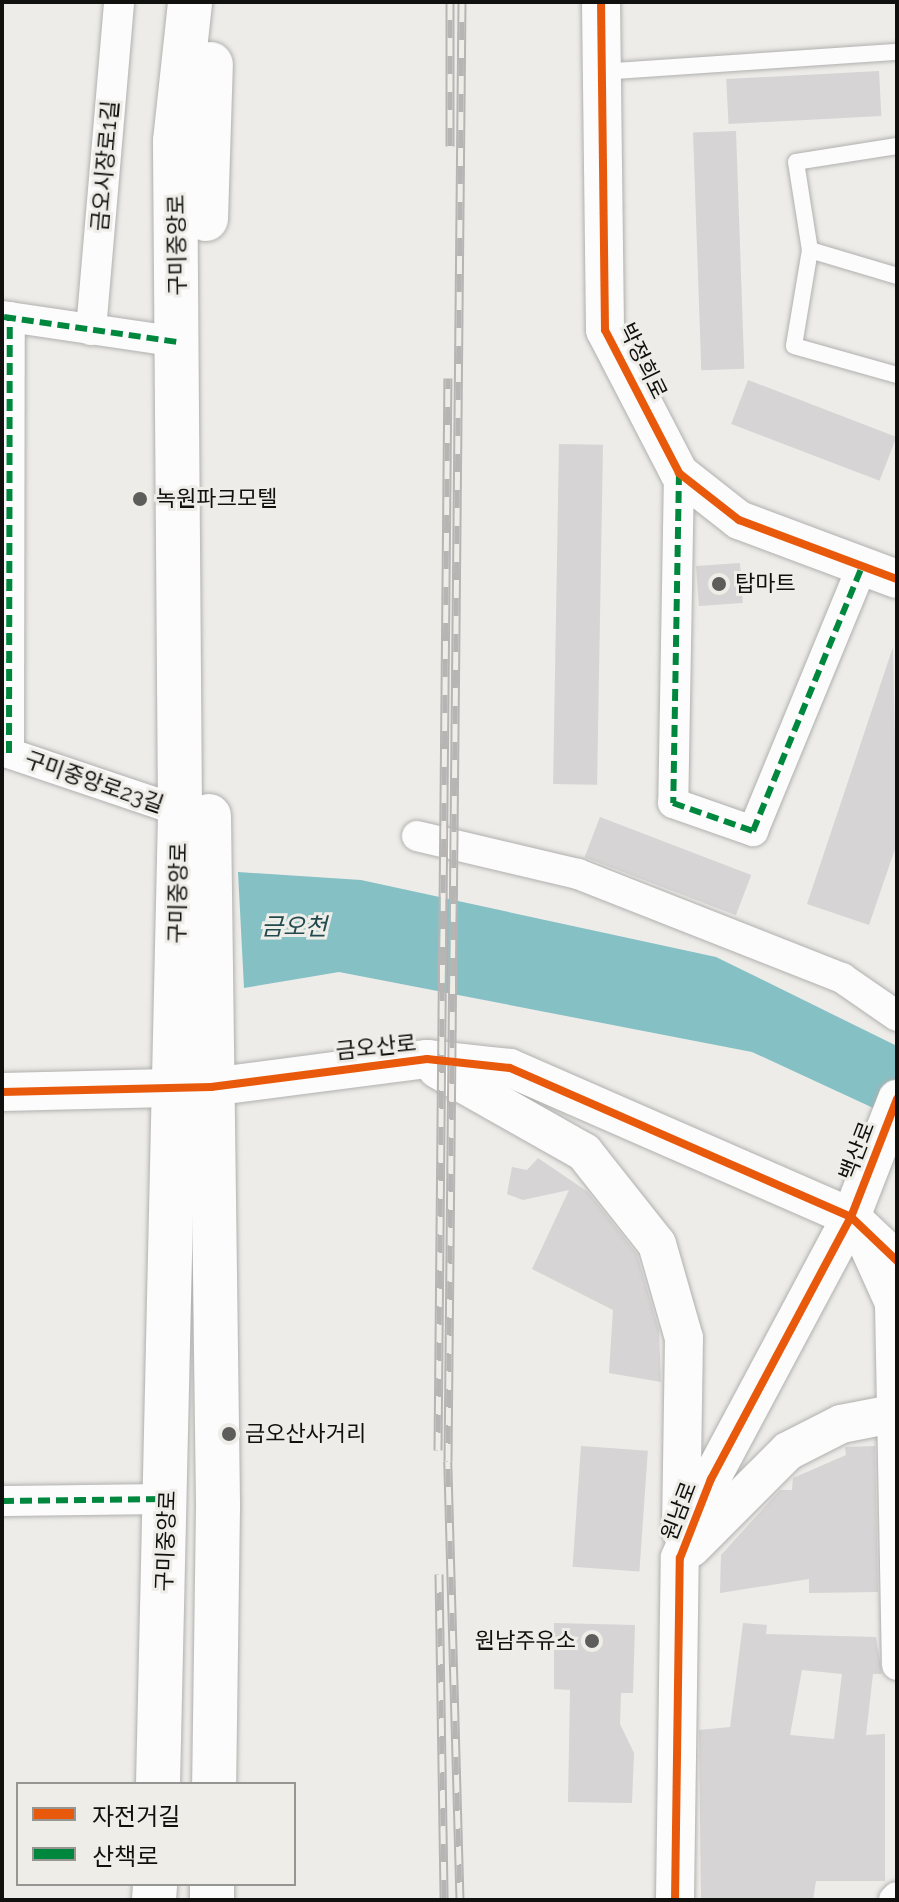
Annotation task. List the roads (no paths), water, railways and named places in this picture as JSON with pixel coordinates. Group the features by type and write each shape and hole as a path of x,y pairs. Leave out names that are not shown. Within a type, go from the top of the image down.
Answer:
{"main road":[{"name":"구미중앙로","path":"190,2 175,141 180,811 193,1087 214,1782"},
{"name":"구미중앙로","path":"158,1782 167,1499 193,1087 206,167 218,2"}],"street":[{"name":"금오시장로1길","path":"91,330 119,2"},
{"name":"박정희로","path":"601,2 605,330 679,473 739,520 885,577"},
{"path":"6,317 178,342"},
{"name":"구미중앙로23길","path":"6,317 6,752 180,811"},
{"path":"679,473 673,803 753,831 885,577"},
{"path":"417,836 578,874 842,978 897,1016"},
{"path":"417,1060 526,1113 584,1152 657,1244 684,1338 680,1558"},
{"name":"금오산로","path":"2,1092 193,1087 417,1060 471,1061 553,1081 851,1217 897,1261"},
{"name":"백산로","path":"851,1217 897,1099"},
{"path":"851,1217 890,1304 896,1413 897,1665"},
{"name":"원남로","path":"675,1900 680,1558 711,1479 851,1217"},
{"path":"680,1558 788,1451 841,1424 896,1413"},
{"path":"2,1501 167,1499"}],"lane":[{"path":"601,72 897,52"},
{"path":"897,146 796,162 810,250 794,346 897,375"},
{"path":"810,250 897,276"}],"water":[{"name":"금오천","path":"238,872 361,880 716,957 897,1046 897,1119 752,1052 339,972 244,988"}],"railway":[{"path":"450,2 450,146"},
{"path":"460,1900 448,1461 462,2"},
{"path":"438,1450 448,378"},
{"path":"439,1574 444,1900"}],"place":[{"name":"녹원파크모텔","path":"140,499"},
{"name":"탑마트","path":"719,584"},
{"name":"금오산사거리","path":"229,1434"},
{"name":"원남주유소","path":"592,1641"}]}
